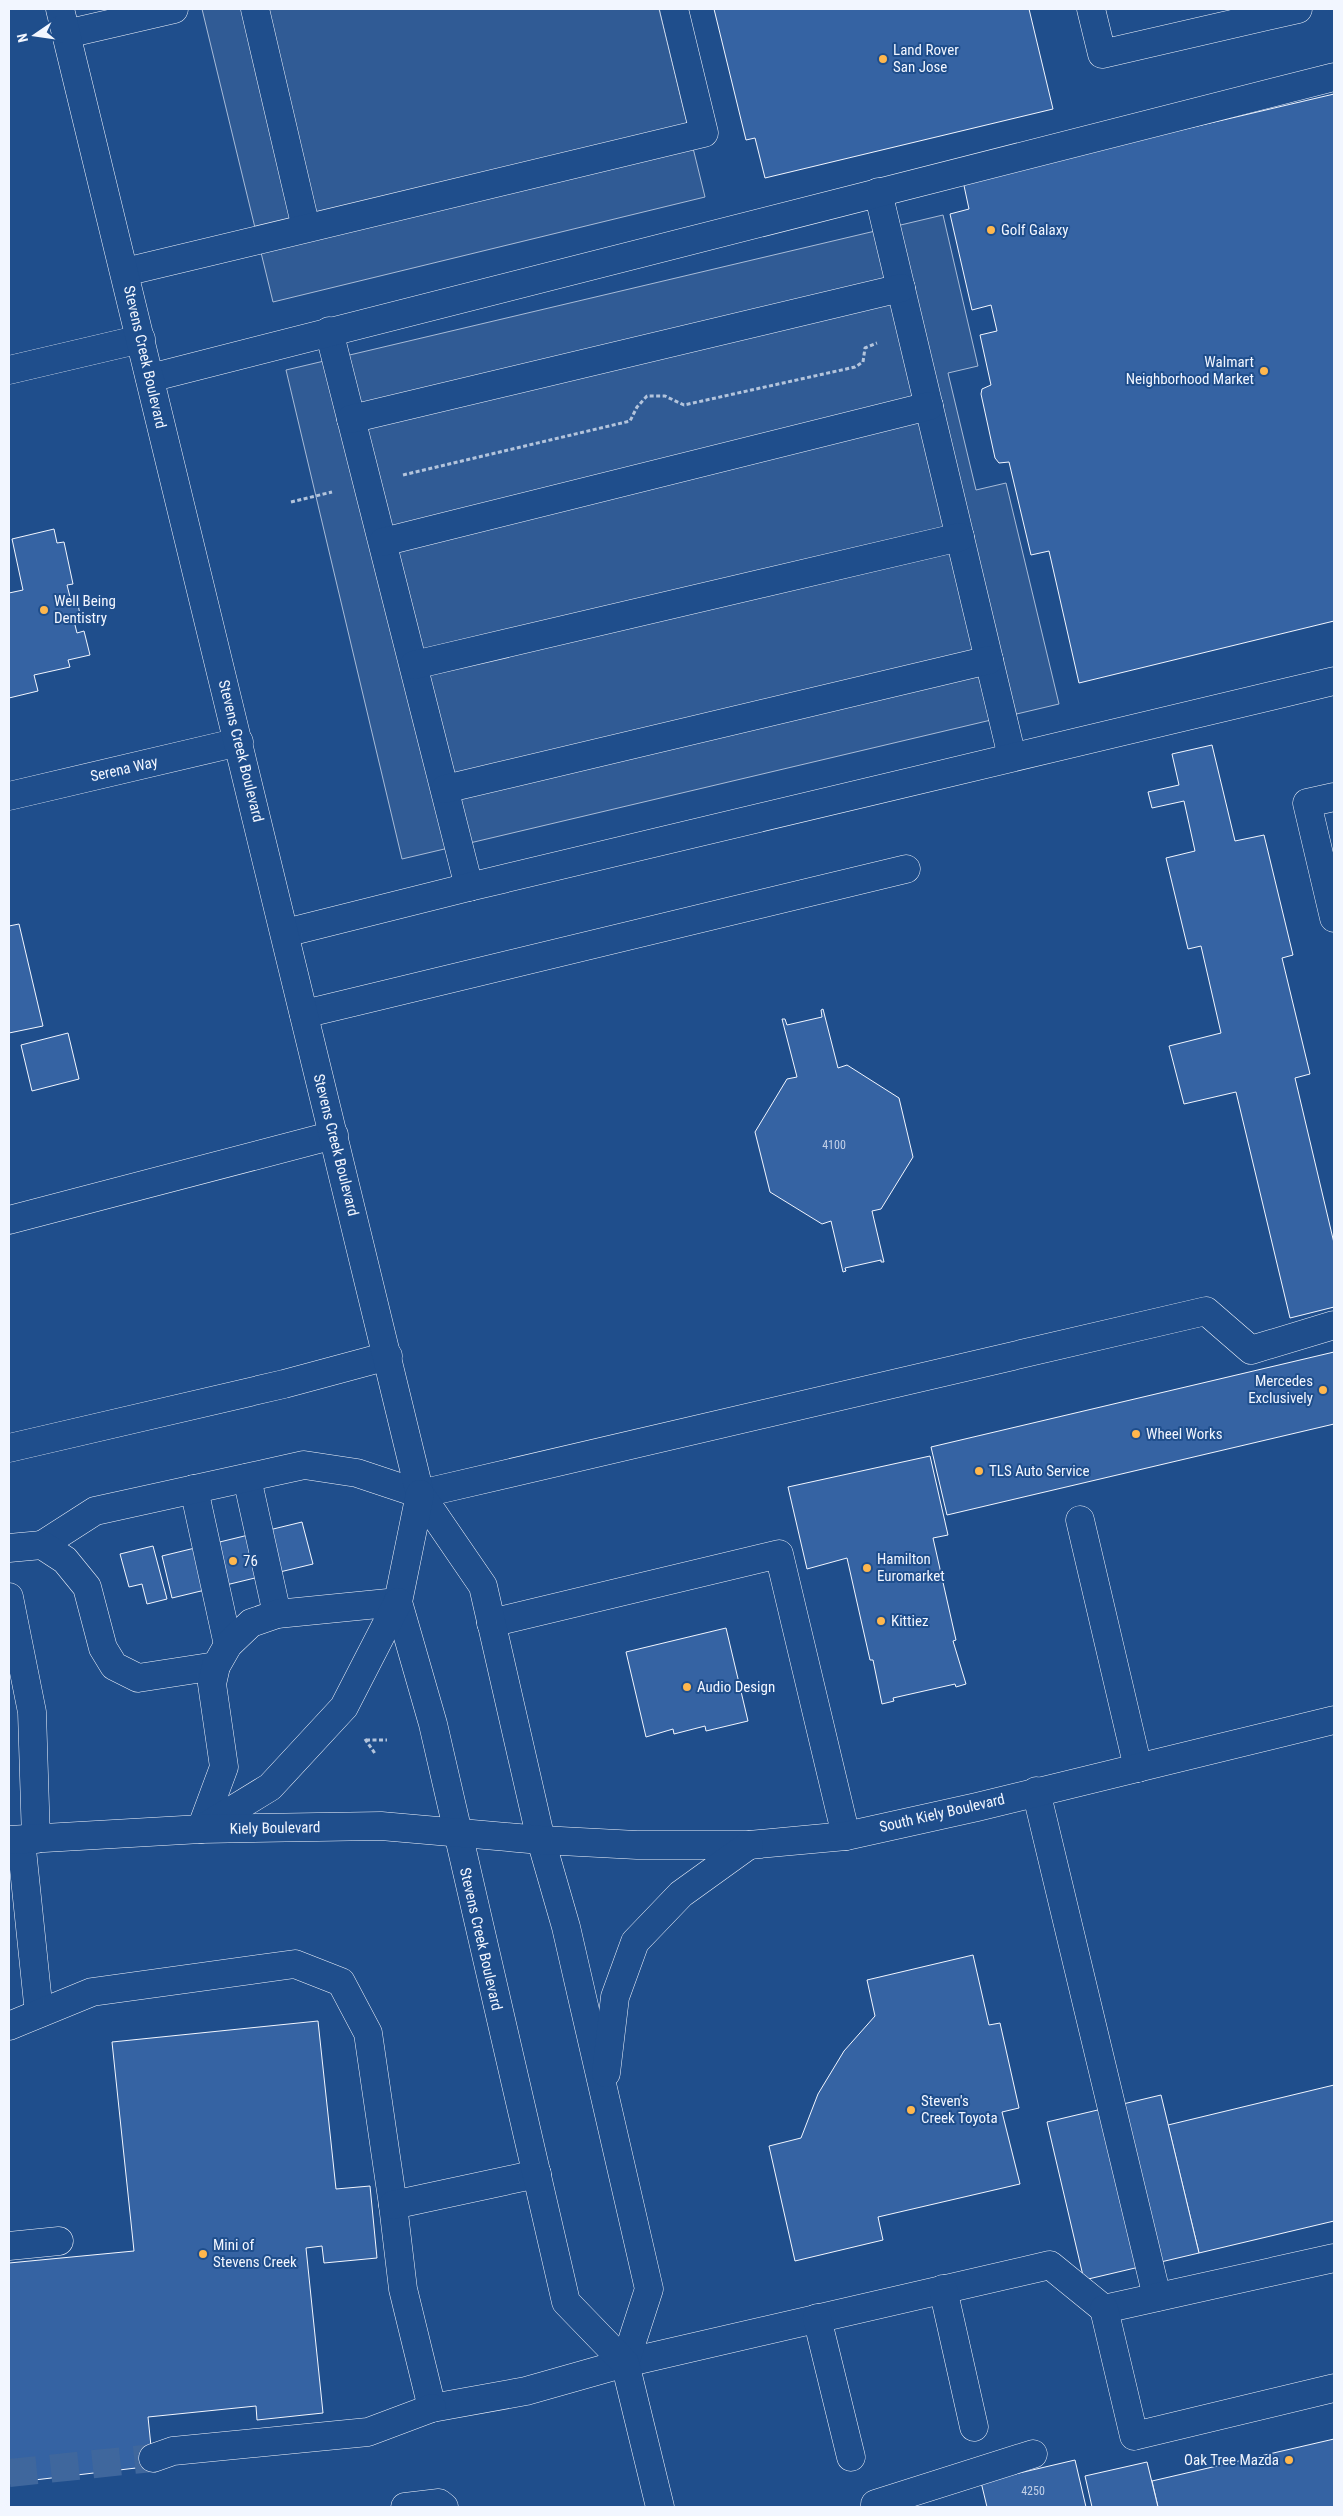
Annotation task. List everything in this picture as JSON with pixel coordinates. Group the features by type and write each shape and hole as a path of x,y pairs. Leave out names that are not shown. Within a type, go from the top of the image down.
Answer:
{"main road":[{"path":"63,21 174,9"},
{"path":"255,9 306,228"},
{"path":"125,272 704,133 674,9"},
{"path":"1091,9 1102,54 1298,9"},
{"name":"Stevens Creek Boulevard","path":"63,21 420,1494 482,1586 541,1840 566,1927 649,2288 625,2363 566,2302 456,1833 433,1724 398,1602 420,1494"},
{"path":"150,378 1334,77"},
{"path":"878,192 1012,757"},
{"path":"351,419 901,288"},
{"path":"329,331 469,887"},
{"path":"9,370 140,339"},
{"path":"382,542 929,406"},
{"path":"414,665 960,537"},
{"path":"444,789 989,660"},
{"path":"285,933 469,887 1334,680"},
{"name":"Serena Way","path":"9,796 238,742"},
{"path":"1334,797 1307,803 1334,918"},
{"path":"304,1014 906,869"},
{"path":"9,1220 334,1135"},
{"path":"9,1548 42,1545 95,1511 304,1465 357,1473 420,1494 1206,1311 1251,1350 1334,1325"},
{"path":"9,1448 284,1384 388,1356"},
{"path":"246,1478 277,1614"},
{"path":"194,1489 222,1656"},
{"path":"1080,1520 1138,1768"},
{"path":"42,1545 65,1560 87,1587 103,1648 114,1666 138,1678 222,1656"},
{"path":"491,1623 779,1554 846,1836"},
{"path":"9,1597 32,1712 22,1840 39,2013"},
{"path":"201,1829 224,1767 212,1684 222,1656 251,1623 277,1614 398,1602"},
{"path":"201,1829 270,1788 344,1707 398,1602"},
{"name":"South Kiely Boulevard","path":"541,1840 637,1845 749,1845 846,1836 976,1807 1334,1720"},
{"path":"1036,1791 1157,2297"},
{"name":"Kiely Boulevard","path":"22,1840 201,1829 380,1826 541,1840"},
{"path":"604,2092 615,1997 635,1942 681,1894 749,1845"},
{"path":"9,2026 92,1992 294,1964 341,1982 368,2033 394,2205 403,2289 432,2408"},
{"path":"394,2205 537,2174"},
{"path":"9,2246 59,2241"},
{"path":"1104,2309 1334,2258"},
{"path":"153,2458 174,2451 368,2432 432,2408 526,2391 625,2363 1050,2265 1104,2309 1134,2436 1334,2388"},
{"path":"943,2289 974,2427"},
{"path":"817,2318 851,2457"},
{"path":"625,2363 660,2507"},
{"path":"875,2507 875,2504 1033,2454"},
{"path":"405,2507 438,2503 444,2507"}],"path":[{"path":"291,502 630,421 637,407 647,396 664,396 684,405 855,368 863,362 865,348 886,341"},
{"path":"366,1740 387,1740"}],"shaded area":[{"path":"202,9 659,9 705,197 273,302"},
{"path":"943,215 978,366 948,373 976,490 1006,483 1059,704 402,859 286,370"}],"building":[{"name":"Land Rover San Jose","path":"714,9 1029,9 1053,109 765,178 755,138 746,140"},
{"path":"1334,94 1334,621 1079,683 1049,551 1031,555 1009,462 999,463 995,458 981,394 982,389 991,385 980,335 997,331 991,305 972,310 950,214 969,209 963,181"},
{"name":"Well Being Dentistry","path":"54,529 57,543 64,542 73,584 67,585 71,601 77,600 81,619 74,621 77,633 84,631 90,655 68,660 70,667 34,675 38,691 9,698 9,593 23,590 12,539"},
{"path":"1212,745 1235,841 1264,835 1293,955 1282,958 1310,1074 1295,1078 1334,1243 1334,1307 1290,1318 1236,1092 1184,1104 1169,1046 1221,1033 1201,946 1188,949 1166,858 1195,851 1184,801 1152,808 1148,792 1179,785 1172,754"},
{"path":"19,924 43,1026 9,1033 9,926"},
{"path":"823,1009 838,1068 847,1065 899,1098 913,1157 881,1209 872,1211 884,1262 881,1262 881,1260 845,1268 846,1271 843,1272 831,1221 822,1224 770,1192 755,1132 787,1079 797,1077 782,1019 785,1019 787,1025 822,1017 821,1010"},
{"path":"68,1033 79,1079 32,1091 21,1045"},
{"path":"1334,1352 1334,1424 947,1515 931,1447"},
{"path":"930,1456 948,1535 933,1538 956,1640 953,1641 966,1684 956,1687 955,1684 893,1698 894,1701 882,1704 873,1660 870,1660 847,1558 807,1569 788,1487"},
{"path":"302,1522 313,1564 172,1598 162,1556"},
{"path":"153,1546 167,1599 147,1604 142,1584 129,1587 120,1554"},
{"name":"Audio Design","path":"726,1628 748,1721 706,1731 705,1726 674,1734 673,1729 646,1737 626,1652"},
{"name":"Steven's Creek Toyota","path":"973,1955 989,2025 1000,2023 1019,2108 1002,2112 1020,2184 878,2217 883,2240 795,2261 769,2146 801,2138 818,2094 844,2051 875,2016 867,1980"},
{"name":"Mini of Stevens Creek","path":"318,2021 336,2189 370,2186 377,2258 324,2263 322,2246 306,2248 323,2413 257,2420 256,2406 148,2417 153,2466 9,2483 9,2263 134,2251 112,2042"},
{"path":"1334,2085 1334,2221 1199,2253 1168,2125"},
{"path":"1161,2095 1199,2253 1084,2280 1047,2122"},
{"name":"Oak Tree Mazda","path":"1334,2439 1334,2507 1158,2507 1152,2481"},
{"path":"1075,2460 1086,2507 987,2507 981,2482"},
{"path":"1147,2462 1158,2507 1092,2507 1085,2476"}],"tunnel":[{"path":"9,2473 153,2458"}],"place":[{"name":"Land Rover San Jose","path":"883,59"},
{"name":"Golf Galaxy","path":"991,230"},
{"name":"Walmart Neighborhood Market","path":"1264,371"},
{"name":"Well Being Dentistry","path":"44,610"},
{"name":"Mercedes Exclusively","path":"1323,1390"},
{"name":"Wheel Works","path":"1136,1434"},
{"name":"TLS Auto Service","path":"979,1471"},
{"name":"76","path":"233,1561"},
{"name":"Hamilton Euromarket","path":"867,1568"},
{"name":"Kittiez","path":"881,1621"},
{"name":"Audio Design","path":"687,1687"},
{"name":"Steven's Creek Toyota","path":"911,2110"},
{"name":"Mini of Stevens Creek","path":"203,2254"},
{"name":"Oak Tree Mazda","path":"1289,2460"}]}
